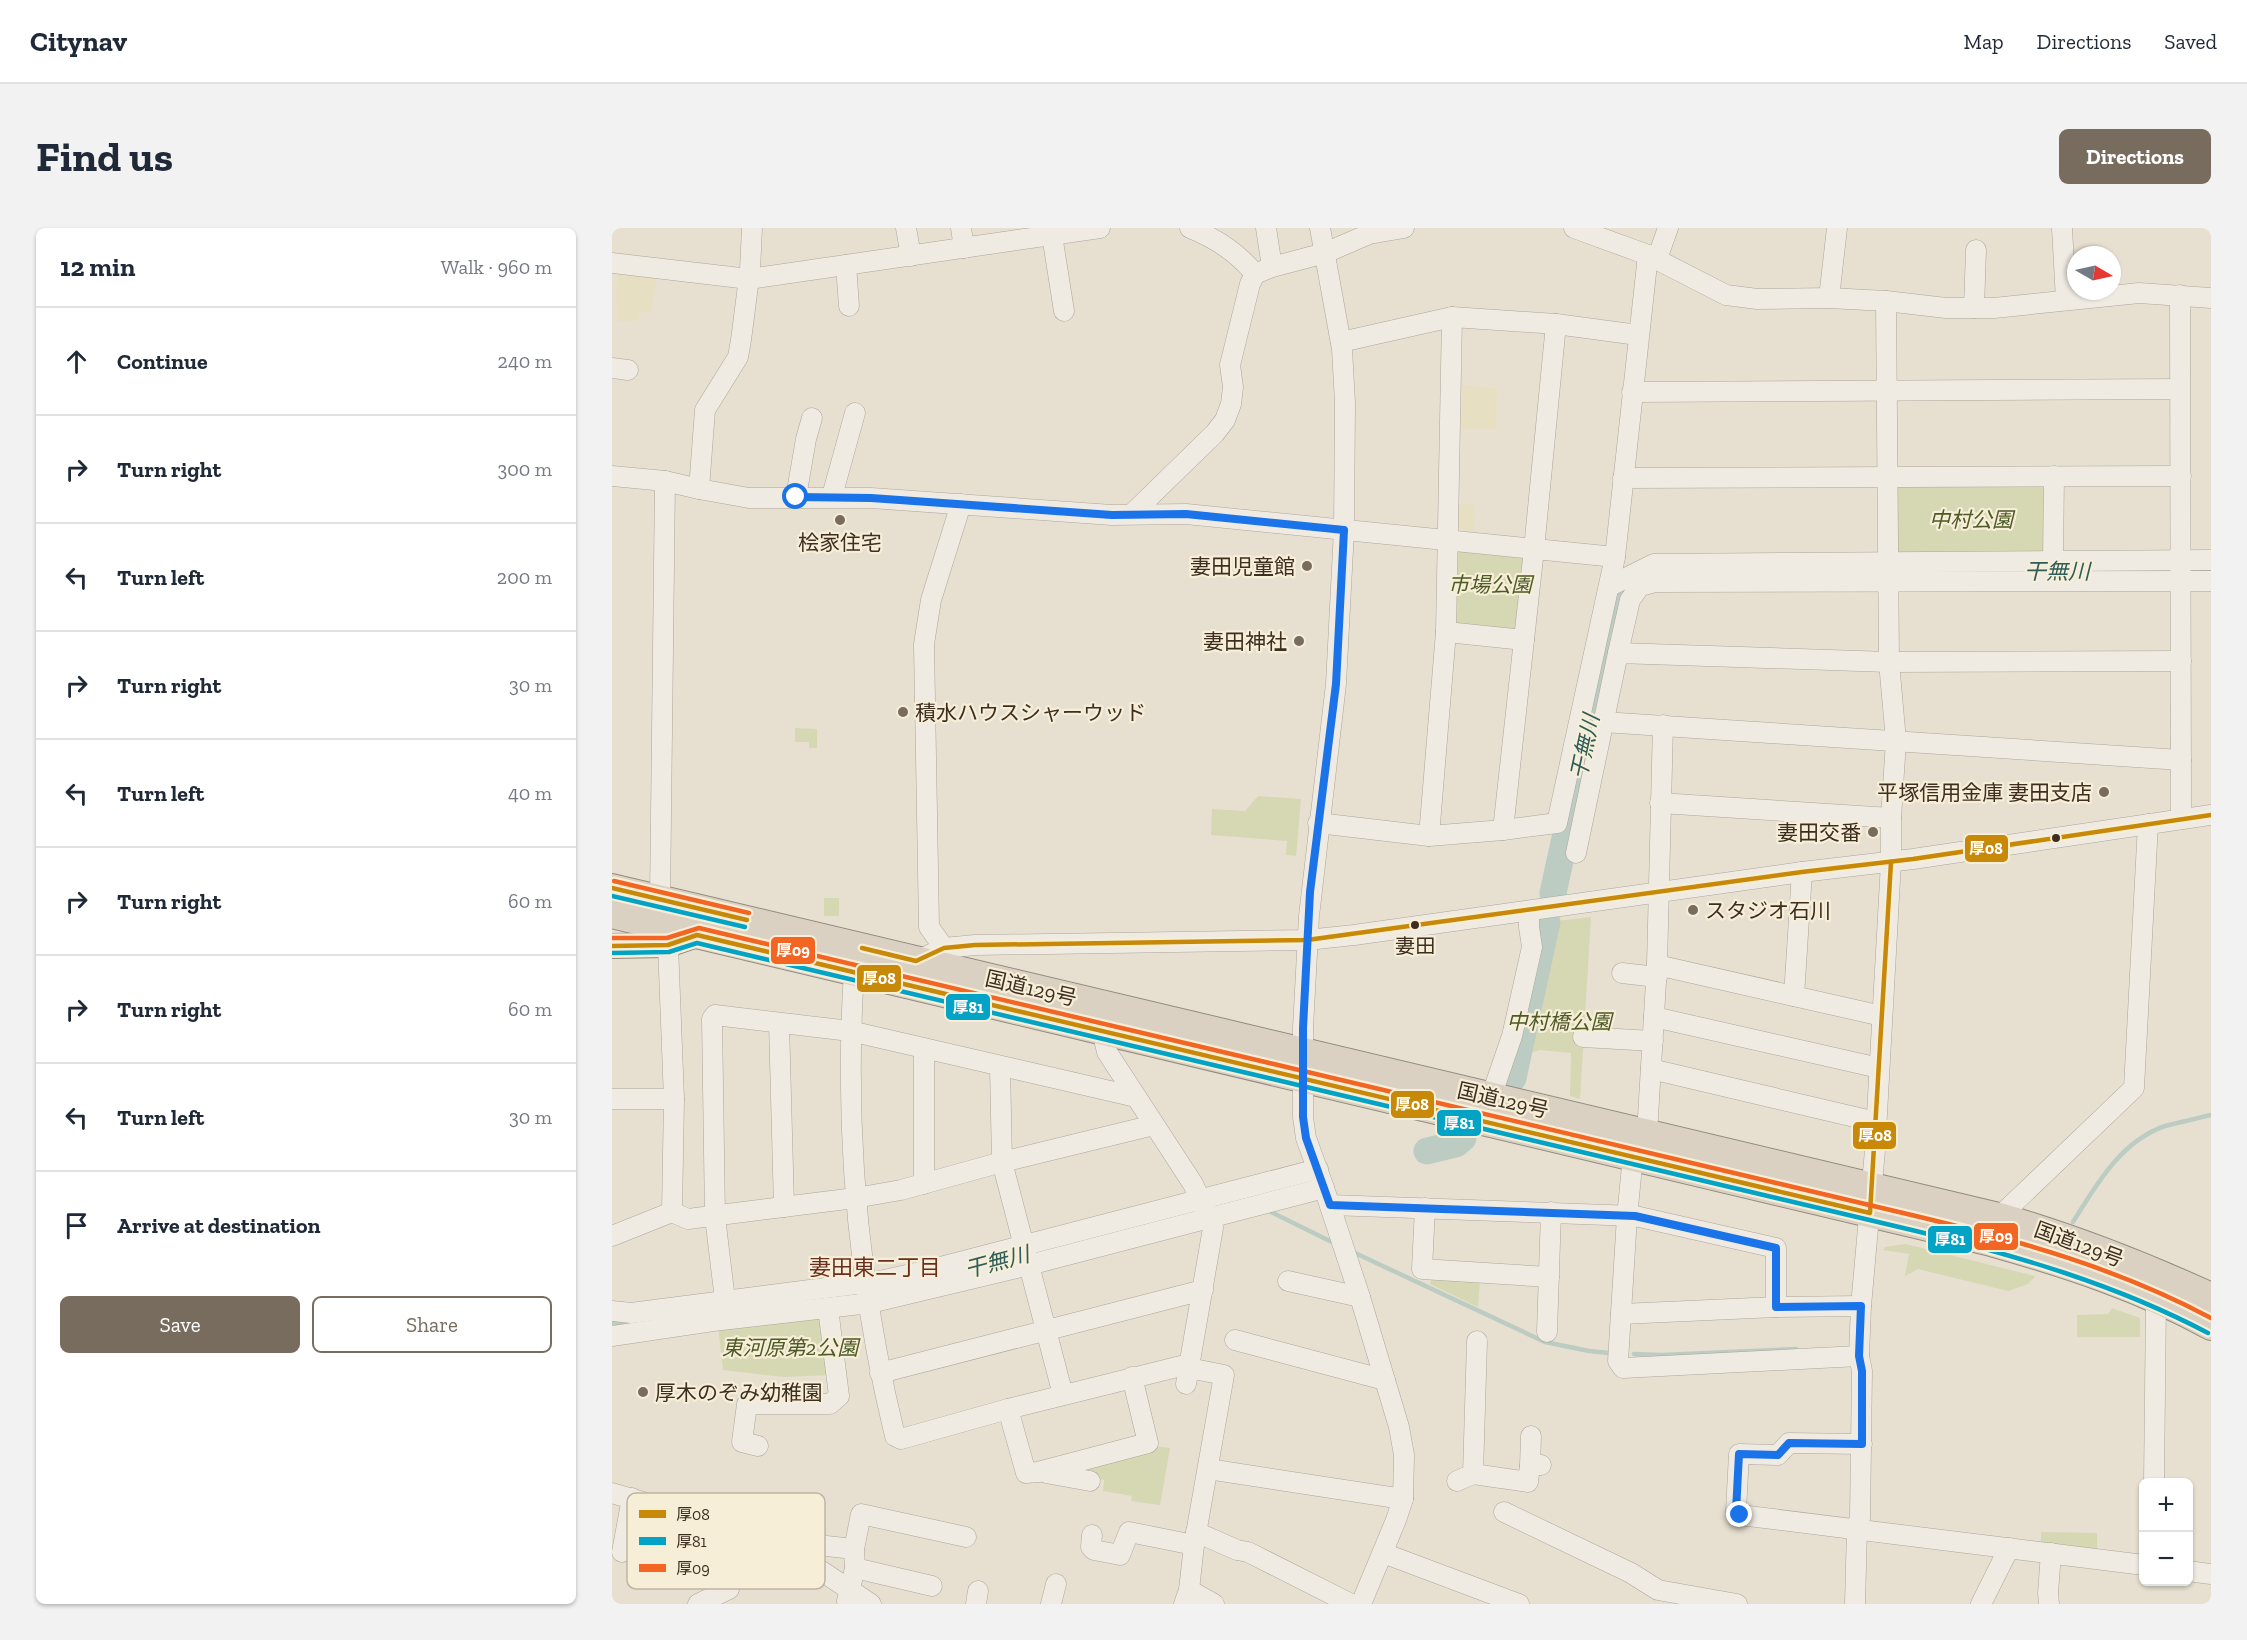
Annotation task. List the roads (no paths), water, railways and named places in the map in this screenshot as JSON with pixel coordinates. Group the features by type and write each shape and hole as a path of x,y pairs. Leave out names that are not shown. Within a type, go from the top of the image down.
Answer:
{"highway":[{"name":"国道129号","path":"612,888 916,961 1303,1065 1871,1200 2096,1275 2211,1326"},
{"name":"国道129号","path":"612,914 1102,1031 1491,1097 1640,1145"},
{"name":"国道129号","path":"1871,1200 1999,1217 2055,1233 2107,1252 2211,1297"}],"main road":[{"path":"612,946 668,945 697,935"}],"street":[{"path":"699,489 705,410 738,357 749,279 752,228"},
{"path":"906,228 911,256"},
{"path":"962,228 964,248"},
{"path":"612,263 749,279 964,248 1049,233 1100,228"},
{"path":"1190,228 1263,270"},
{"path":"1263,270 1266,228"},
{"path":"1320,228 1341,342 1345,403 1344,530 1336,684 1318,822 1307,940 1303,1117 1306,1138 1360,1297 1385,1380 1399,1427 1404,1455 1403,1499 1361,1604"},
{"path":"1133,513 1215,433 1225,420 1231,404 1233,387 1230,365 1250,284 1263,270 1325,253 1369,234 1404,228"},
{"path":"1574,228 1652,257 1726,295 1757,299 1886,300 1946,308 1994,308 2139,293 2211,298"},
{"path":"1318,822 1429,836 1503,830 1557,822 1615,557 1638,335 1652,257 1668,228"},
{"path":"1828,298 1837,228"},
{"path":"2062,228 2066,300"},
{"path":"1049,233 1064,311"},
{"path":"1974,308 1976,250"},
{"path":"846,265 849,306"},
{"path":"2180,295 2181,819"},
{"path":"1855,1604 1862,1444 1862,1371 1859,1356 1861,1306 1876,1122 1891,862 1890,818 1896,741 1889,662 1886,300"},
{"path":"1341,342 1452,317 1556,324 1638,335"},
{"path":"1429,836 1446,632 1452,317"},
{"path":"1503,830 1556,324"},
{"path":"1632,392 2179,389"},
{"path":"832,496 855,413"},
{"path":"796,497 812,418"},
{"path":"612,476 665,481 749,498 832,496 1112,515 1186,514 1615,557"},
{"path":"2053,562 2054,476"},
{"path":"1623,478 2181,476"},
{"path":"660,900 665,481"},
{"path":"944,948 929,927 924,644 931,600 961,504"},
{"path":"1646,576 1888,582 2180,571 2211,560"},
{"path":"1610,586 1646,576 1888,561 2053,562 2180,571 2211,581"},
{"path":"1576,853 1630,600 1646,576"},
{"path":"1446,632 1524,640"},
{"path":"1618,653 1889,662 2181,661"},
{"path":"1603,722 2181,760"},
{"path":"1663,725 1653,1041 1640,1145 1627,1217 1618,1362 1623,1368 1859,1356"},
{"path":"1660,803 1890,818"},
{"path":"916,961 944,948 975,945 1307,940 1802,872 1891,862 2211,815"},
{"path":"1999,1217 2134,1088 2148,824"},
{"path":"1794,996 1802,872"},
{"path":"1491,1097 1512,1036 1532,947 1529,911"},
{"path":"668,945 674,1099 672,1212"},
{"path":"1622,973 1657,971 1794,996 1882,1016"},
{"path":"854,972 850,1031 855,1198 880,1373 895,1436 901,1439 1132,1377 1188,1372 1224,1375 1186,1597 1214,1604"},
{"path":"725,1300 715,1217 712,1019 715,1015 850,1031 1136,1097"},
{"path":"1654,1017 1879,1068"},
{"path":"779,1023 784,1207"},
{"path":"1102,1031 1107,1052 1193,1184 1213,1228 1188,1372"},
{"path":"1583,1037 1653,1041"},
{"path":"924,1049 924,1184"},
{"path":"1000,1066 1002,1162 1063,1395"},
{"path":"1651,1069 1876,1122"},
{"path":"612,1099 674,1099"},
{"path":"612,1236 672,1212 688,1219 715,1217 855,1198 924,1184 1002,1162 1155,1125"},
{"path":"612,1336 713,1321 828,1308 868,1292 1205,1209 1324,1187 1425,1208 1635,1216 1776,1248 1776,1307"},
{"path":"1425,1208 1422,1269 1549,1277"},
{"path":"1547,1332 1551,1212"},
{"path":"1288,1281 1360,1297"},
{"path":"880,1373 1203,1290"},
{"path":"612,1311 631,1313 725,1300 868,1292"},
{"path":"2154,1478 2156,1300"},
{"path":"1621,1314 1776,1307 1861,1306"},
{"path":"743,1443 747,1404 768,1396 825,1407 839,1396 828,1308"},
{"path":"1235,1340 1306,1353 1385,1380"},
{"path":"1477,1341 1481,1404 1465,1478 1528,1482 1536,1466 1531,1436"},
{"path":"1008,1409 1026,1473 1038,1472 1148,1443 1132,1377"},
{"path":"1862,1444 1789,1443 1778,1455 1739,1454 1736,1511 1740,1515 2139,1564"},
{"path":"1208,1469 1403,1499"},
{"path":"1038,1472 1090,1481"},
{"path":"612,1492 627,1496"},
{"path":"1504,1512 1631,1573 1658,1590 1737,1604"},
{"path":"847,1597 861,1514 966,1537"},
{"path":"622,1552 627,1525"},
{"path":"1089,1543 1120,1555 1129,1532 1195,1539 1248,1552 1351,1604"},
{"path":"1981,1604 2009,1548"},
{"path":"825,1551 855,1558 922,1588"},
{"path":"1383,1553 1519,1604"},
{"path":"2049,1604 2051,1553"},
{"path":"2193,1572 2211,1574"},
{"path":"825,1580 847,1597 871,1604"},
{"path":"1049,1604 1056,1584"},
{"path":"698,1604 729,1589"}],"waterway":[{"name":"干無川","path":"1932,572 2211,570"},
{"name":"干無川","path":"1553,893 1617,601"},
{"name":"干無川","path":"1513,1078 1547,922"},
{"path":"2073,1222 2111,1166 2135,1142 2165,1126 2211,1115"},
{"name":"干無川","path":"1427,1151 1456,1144 1463,1138"},
{"path":"1267,1210 1336,1244"},
{"name":"干無川","path":"1099,1237 1149,1223"},
{"path":"1355,1253 1545,1342 1609,1353"},
{"name":"干無川","path":"612,1323 628,1322"},
{"path":"1634,1354 1662,1355 1796,1349"}],"place":[{"name":"桧家住宅","path":"840,520"},
{"name":"妻田児童館","path":"1307,566"},
{"name":"妻田神社","path":"1299,641"},
{"name":"積水ハウスシャーウッド","path":"903,712"},
{"name":"平塚信用金庫 妻田支店","path":"2104,792"},
{"name":"妻田交番","path":"1873,832"},
{"name":"スタジオ石川","path":"1693,910"},
{"name":"妻田","path":"1415,925"},
{"name":"厚木のぞみ幼稚園","path":"643,1392"}],"district":[{"name":"妻田東二丁目","path":"875,1267"}],"park label":[{"name":"中村公園","path":"1971,519"},
{"name":"市場公園","path":"1490,584"},
{"name":"中村橋公園","path":"1559,1021"},
{"name":"東河原第2公園","path":"790,1347"}]}
